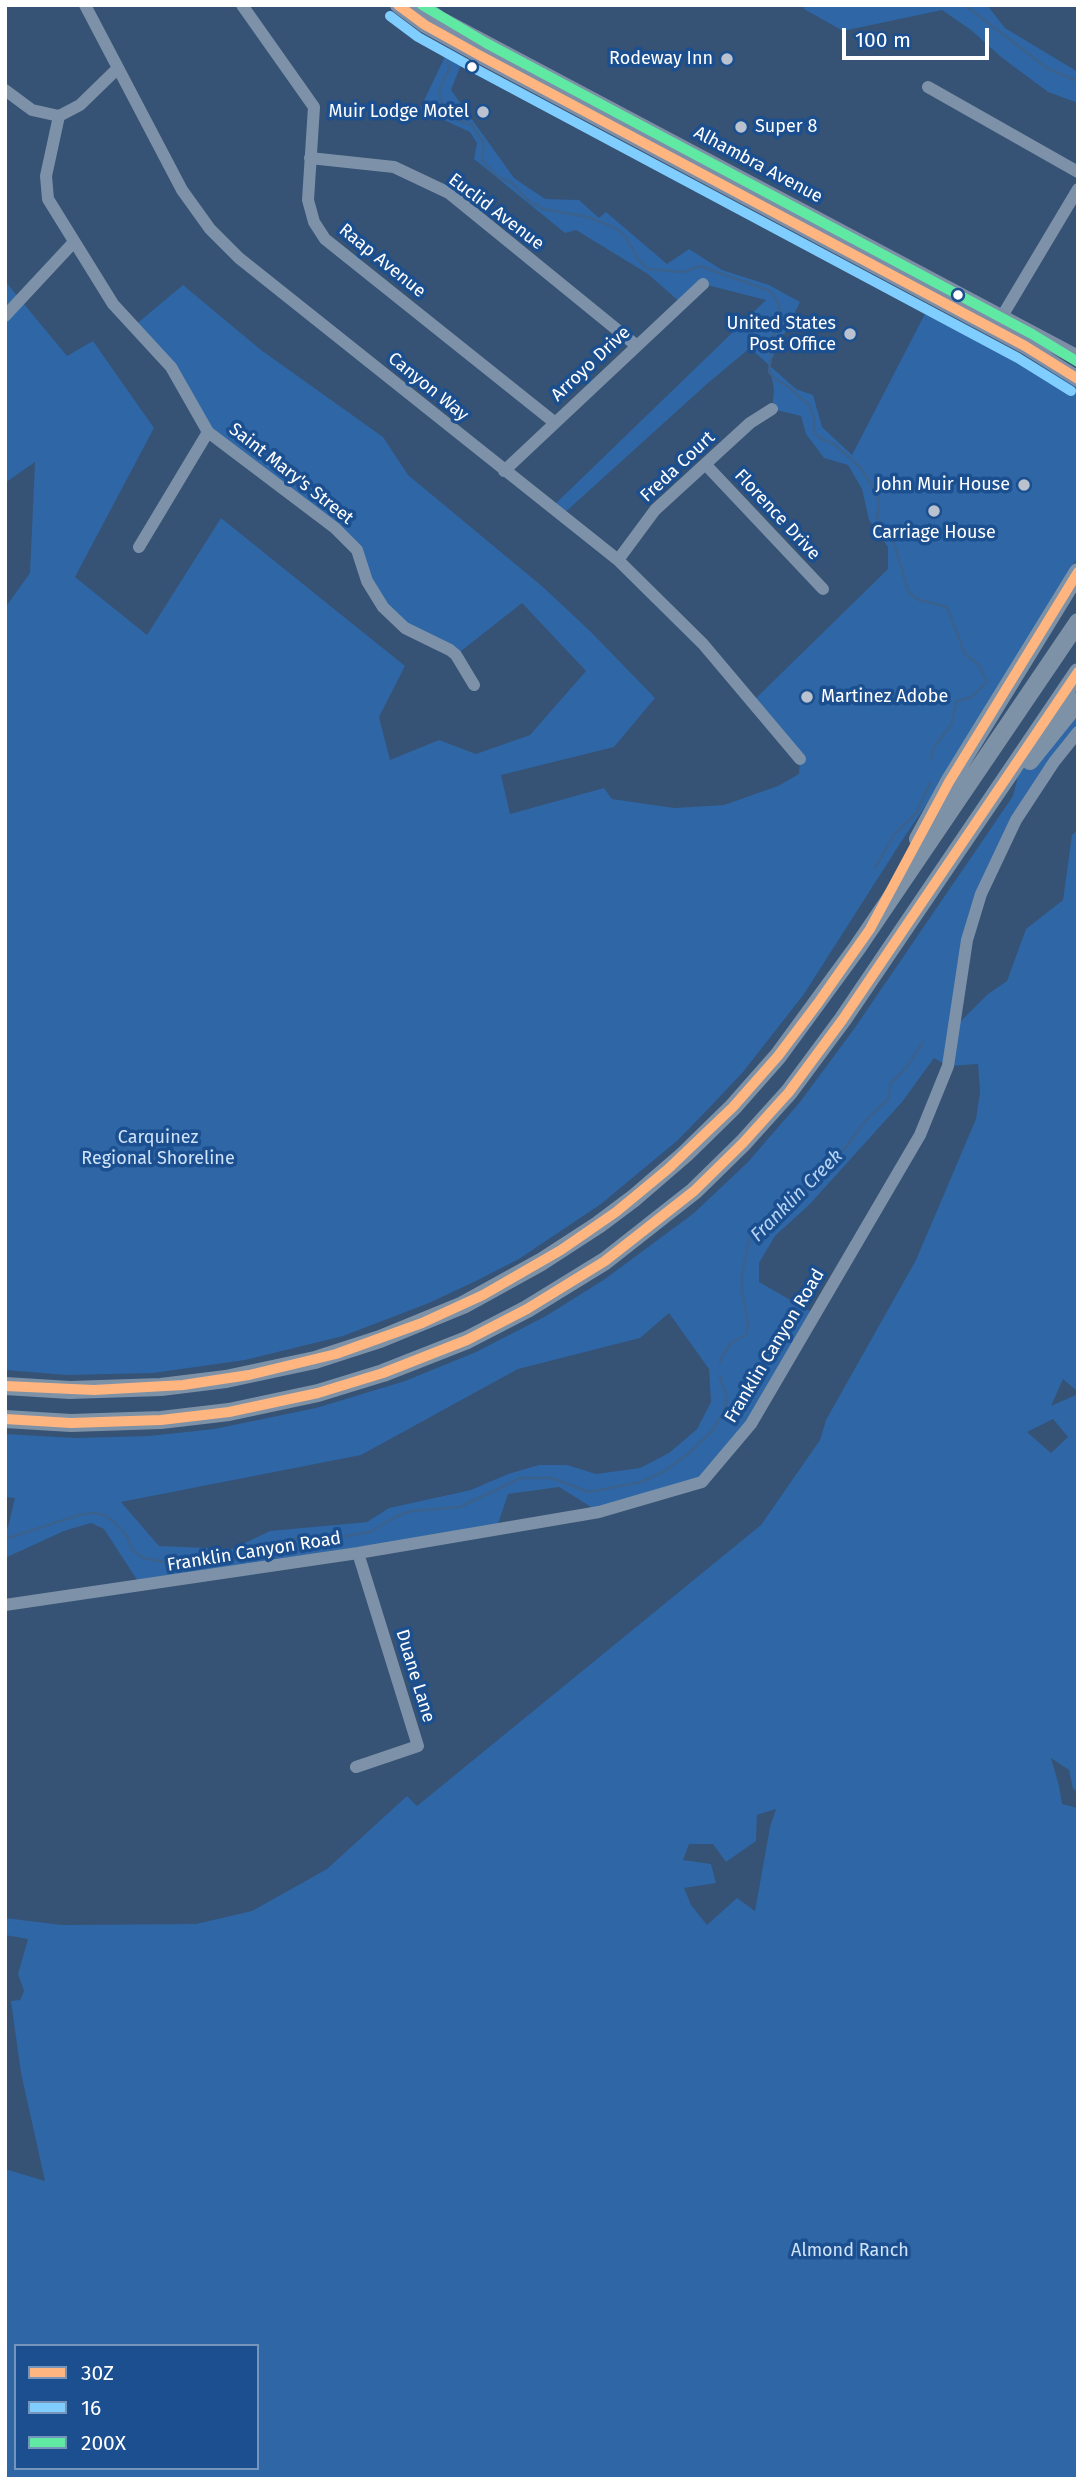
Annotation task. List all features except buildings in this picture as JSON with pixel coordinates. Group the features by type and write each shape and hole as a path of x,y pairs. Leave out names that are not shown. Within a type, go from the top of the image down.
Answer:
{"highway":[{"path":"870,929 949,782 1078,572"},
{"path":"5,1386 71,1390 183,1385 315,1360 380,1339 503,1285 616,1212 701,1138 778,1056 870,929 1078,622"},
{"path":"5,1419 93,1423 161,1420 229,1412 362,1381 426,1357 508,1320 567,1286 623,1248 677,1206 775,1109 843,1019 1078,672"},
{"path":"957,850 1078,701"}],"main road":[{"name":"Alhambra Avenue","path":"398,5 425,25 489,61 998,323 1078,358"},
{"name":"Alhambra Avenue","path":"421,5 440,19 998,323 1078,379"}],"street":[{"name":"Canyon Way","path":"85,5 182,190 209,229 239,258 618,560 703,644 800,759"},
{"name":"Raap Avenue","path":"242,5 314,107 308,200 314,222 325,239 554,422"},
{"path":"5,90 32,110 59,116 80,105 118,68"},
{"path":"928,87 1078,172"},
{"name":"Saint Mary's Street","path":"59,116 46,176 48,200 113,304 171,367 208,432 335,528 357,550 367,581 383,607 405,628 456,655 474,685"},
{"name":"Euclid Avenue","path":"310,158 394,167 449,193 637,346"},
{"path":"998,323 1078,189"},
{"path":"5,316 73,243"},
{"name":"Arroyo Drive","path":"504,471 703,284"},
{"name":"Freda Court","path":"618,560 655,510 750,423 772,410"},
{"path":"139,547 208,432"},
{"name":"Florence Drive","path":"706,465 822,589"},
{"name":"Franklin Canyon Road","path":"5,1605 358,1553 599,1512 702,1482 751,1424 920,1135 948,1066 967,940 981,894 1012,828 1054,762 1078,732"},
{"name":"Duane Lane","path":"356,1767 418,1746 358,1553"}],"green space":[{"path":"805,5 987,5 1005,28 1078,72 1078,103 1048,92 942,10 843,31 804,9"},
{"path":"449,48 464,57 451,90 514,178 545,199 579,200 599,218 606,212 667,264 689,249 722,270 769,285 800,302 769,365 750,348 561,516 551,508 766,300 703,284 682,304 648,274 576,230 565,233 474,159 477,143 470,132 420,109"},
{"name":"Carquinez Regional Shoreline","path":"5,281 67,356 93,341 154,428 75,577 147,635 221,518 405,666 379,717 390,760 439,740 476,754 530,735 586,671 522,603 456,655 383,607 357,550 208,432 189,401 134,326 183,285 261,350 383,437 408,475 543,587 655,698 614,747 501,775 510,814 604,788 612,799 653,805 675,808 724,805 778,786 799,774 800,758 752,702 888,569 888,547 869,520 862,489 848,465 824,458 806,434 801,416 772,409 774,389 769,365 796,389 813,395 822,427 852,455 929,306 1078,386 1078,557 943,780 804,994 743,1072 678,1140 601,1204 519,1259 476,1281 429,1303 343,1336 245,1360 153,1373 67,1375 5,1370 5,608 30,573 35,462 5,483"},
{"name":"Almond Ranch","path":"1078,701 1078,732 1054,762 981,894 955,1027 988,994 1007,981 1026,929 1063,900 1072,835 1078,830 1078,1392 1063,1379 1051,1406 1078,1394 1078,1791 1073,1789 1069,1770 1051,1758 1062,1804 1078,1808 1078,2479 5,2479 5,2169 45,2181 21,2073 11,2001 20,2000 24,1991 18,1974 28,1939 5,1935 5,1918 62,1925 196,1924 252,1911 327,1869 407,1796 417,1806 761,1525 820,1440 826,1420 916,1260 976,1119 980,1092 978,1064 948,1066 934,1058 902,1102 810,1204 775,1236 759,1263 759,1282 815,1314 751,1424 702,1482 599,1512 559,1487 508,1494 496,1530 141,1586 104,1529 91,1523 64,1531 5,1558 5,1528 8,1527 15,1498 5,1497 5,1434 75,1438 149,1436 214,1429 316,1408 405,1381 476,1352 546,1316 605,1279 694,1213 748,1162 800,1102 854,1029 1013,796 1018,776","holes":["669,1313 709,1369 711,1402 697,1429 669,1453 640,1468 596,1474 567,1465 539,1465 508,1474 471,1490 389,1508 367,1522 270,1531 232,1549 159,1546 121,1502 361,1455 518,1369 640,1338","1053,1419 1068,1437 1051,1453 1027,1432","776,1809 770,1827 755,1911 737,1898 707,1925 691,1905 684,1888 716,1883 711,1864 683,1860 689,1844 713,1844 726,1862 756,1841 757,1815"]}],"waterway":[{"path":"965,5 1048,69 1078,81"},
{"name":"Franklin Creek","path":"447,63 450,70 439,92 443,106 457,120 472,125 484,143 482,160 498,177 512,183 529,201 543,209 588,217 620,231 638,259 648,269 684,272 700,266 770,291 777,300 781,314 774,331 769,372 809,405 814,418 814,433 834,444 861,468 877,494 877,516 894,543 909,593 919,600 947,607 965,654 979,665 987,682 972,697 957,701 951,725 934,747 931,759"},
{"name":"Franklin Creek","path":"875,868 894,835 916,813 930,783"},
{"name":"Franklin Creek","path":"720,1363 731,1343 746,1335 748,1323 742,1274 749,1241 762,1226 792,1205 846,1147 866,1120 888,1099 891,1083 906,1068 923,1042"},
{"name":"Franklin Creek","path":"5,1539 92,1513 104,1515 115,1523 127,1536 132,1550 143,1558 170,1563 233,1558 272,1543 292,1539 340,1537 370,1532 411,1511 460,1507 521,1478 552,1478 589,1492 641,1482 663,1472 688,1454 712,1431 724,1412 727,1397 720,1377"}],"transit line":[{"name":"30Z","path":"398,5 425,25 479,55 1025,346 1078,379"},
{"name":"200X","path":"422,5 486,43 1032,334 1078,362"},
{"name":"16","path":"390,16 418,37 472,67 1018,358 1071,391"},
{"name":"30Z","path":"5,1386 94,1390 183,1385 249,1375 336,1354 422,1323 483,1295 561,1250 616,1212 668,1169 733,1107 778,1056 818,1003 870,929 949,782 1078,572"},
{"name":"30Z","path":"5,1419 71,1423 161,1420 229,1412 318,1393 383,1373 467,1340 527,1309 605,1261 694,1191 743,1143 789,1092 843,1019 1078,672"}],"place":[{"name":"Rodeway Inn","path":"727,59"},
{"name":"Muir Lodge Motel","path":"483,112"},
{"name":"Super 8","path":"741,127"},
{"name":"United States Post Office","path":"850,334"},
{"name":"John Muir House","path":"1024,485"},
{"name":"Carriage House","path":"934,511"},
{"name":"Martinez Adobe","path":"807,697"}]}
